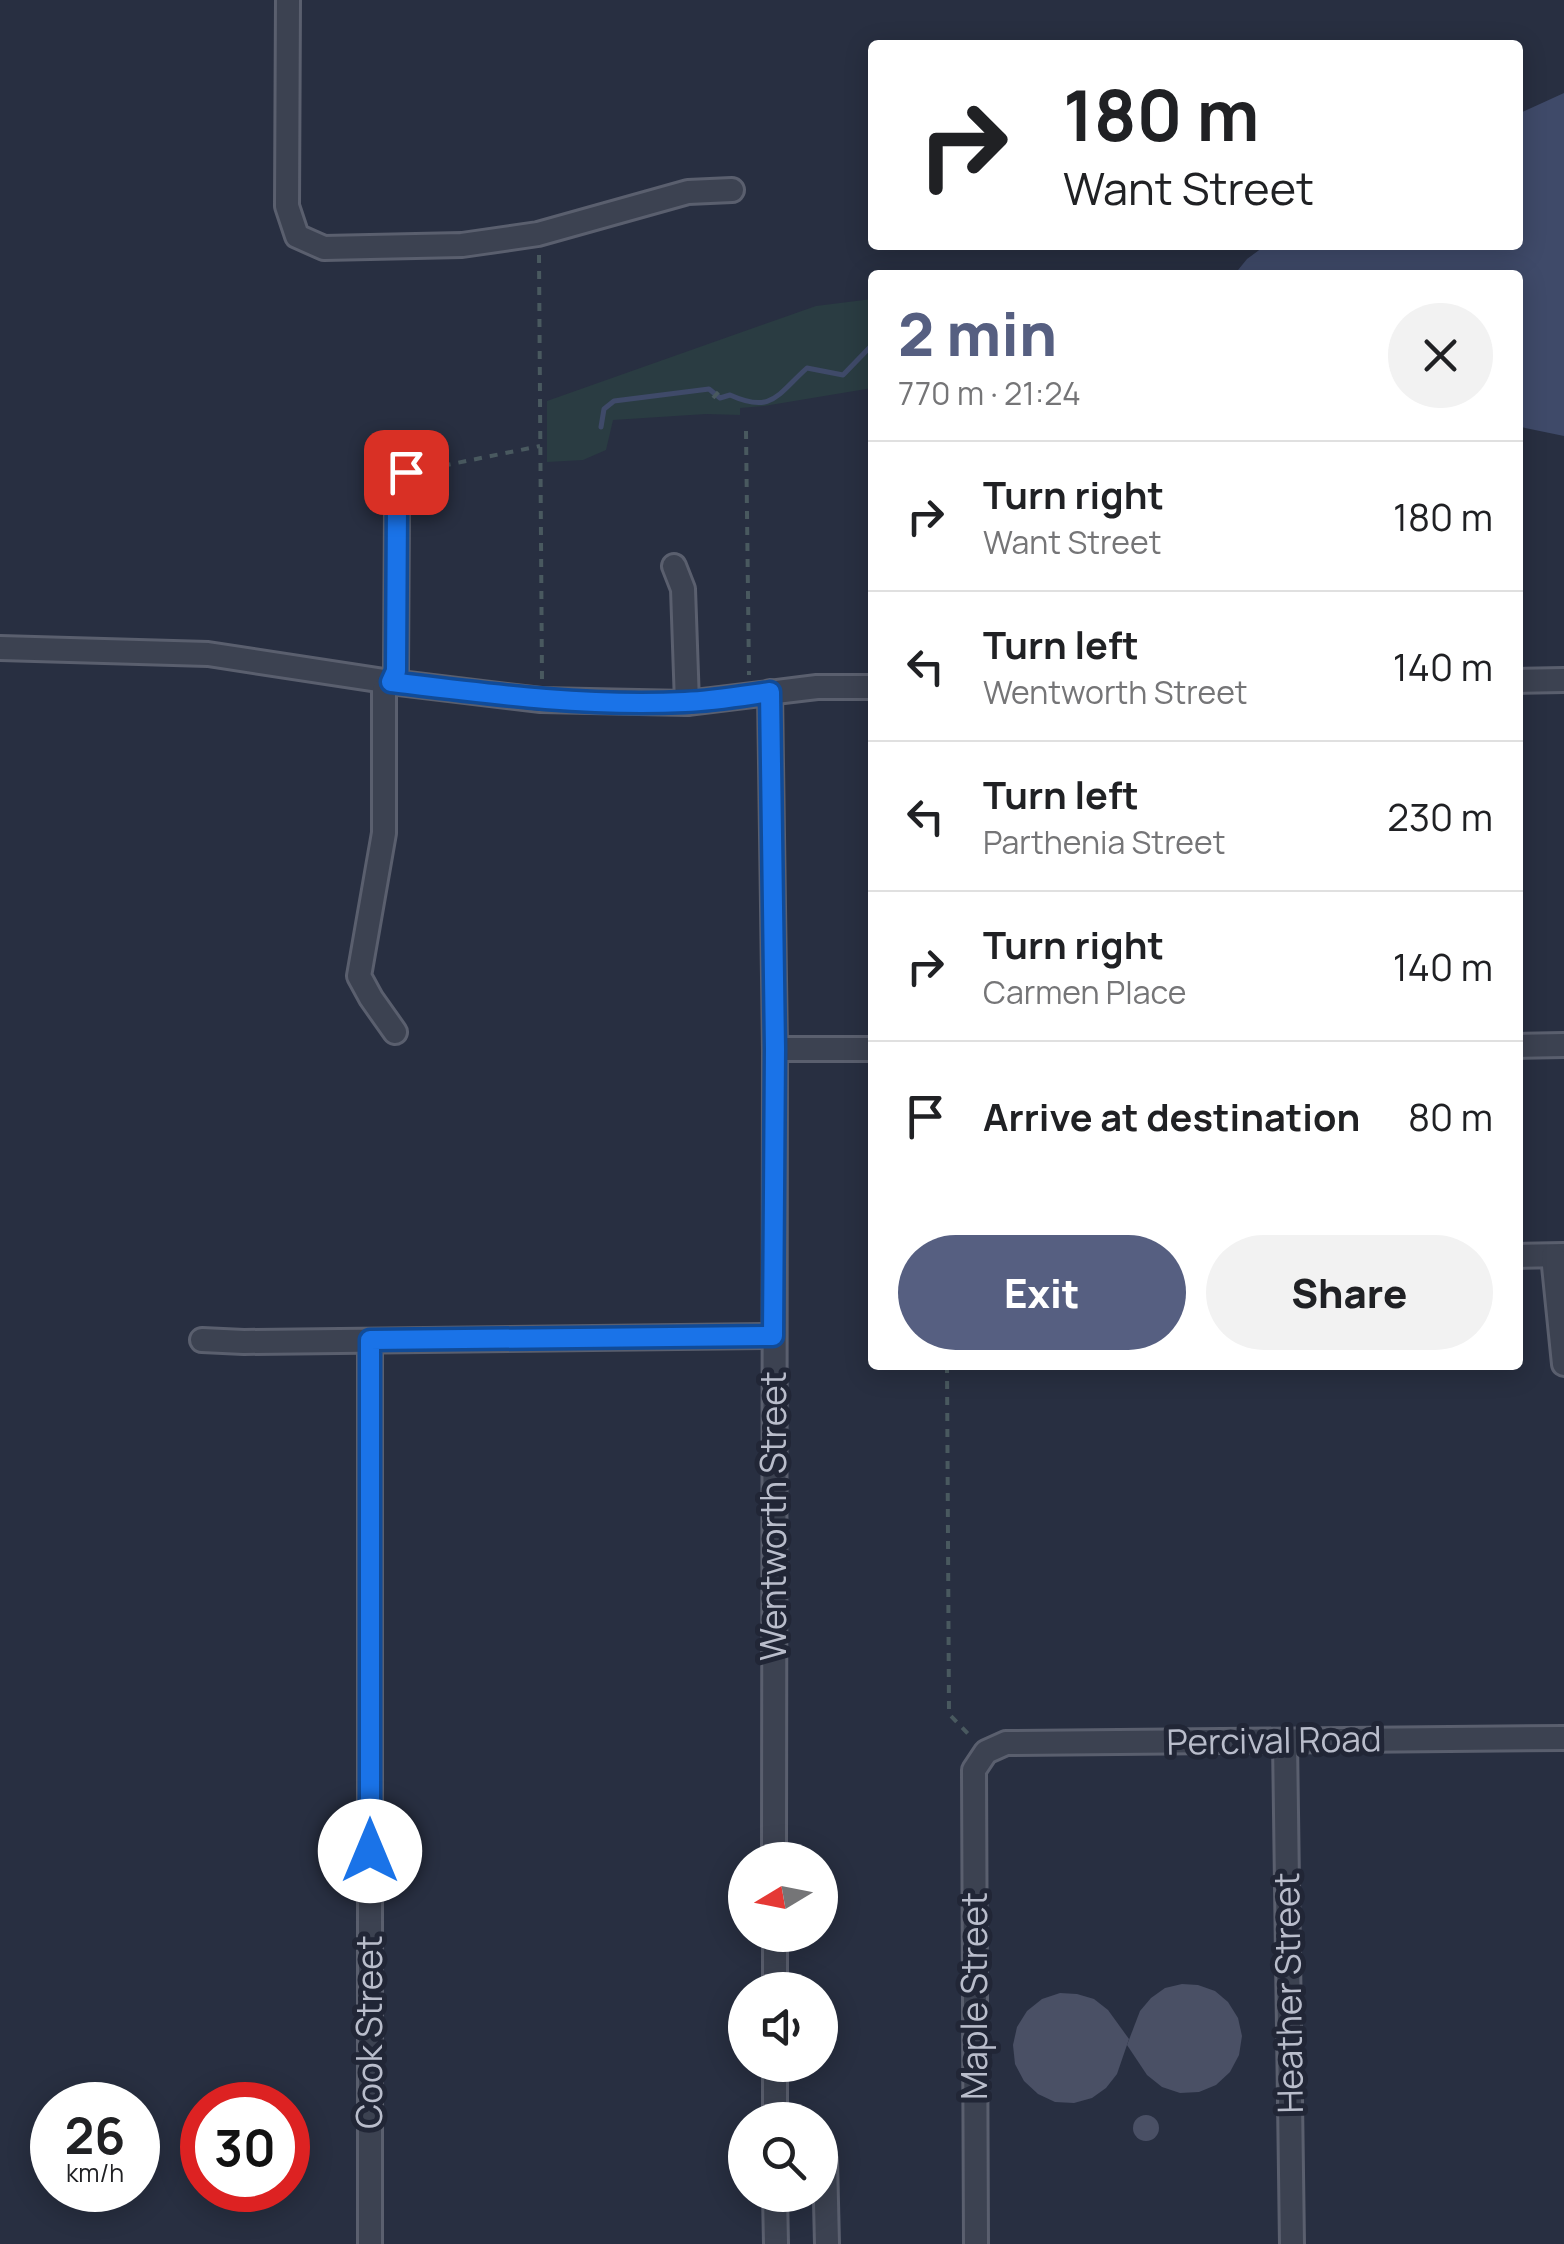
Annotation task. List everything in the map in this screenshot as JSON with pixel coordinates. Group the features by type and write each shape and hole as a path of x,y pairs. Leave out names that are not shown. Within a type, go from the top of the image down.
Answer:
{"street":[{"path":"288,0 287,206 297,236 324,248 462,245 538,234 688,192 732,190"},
{"path":"395,1032 358,976 384,833 384,690 396,671 397,506 406,472"},
{"path":"674,566 683,589 687,702"},
{"path":"0,648 208,654 541,700 687,702 818,687 868,686"},
{"path":"1523,681 1564,680"},
{"name":"Wentworth Street","path":"760,693 775,1049 774,1842"},
{"path":"1523,1046 1564,1046"},
{"path":"775,1049 868,1049"},
{"path":"1523,1256 1559,1256 1564,1364"},
{"path":"202,1340 773,1336"},
{"name":"Cook Street","path":"370,1340 370,2244"},
{"name":"Percival Road","path":"986,1752 1006,1744 1564,1738"},
{"name":"Heather Street","path":"1285,1741 1292,2244"},
{"name":"Maple Street","path":"976,2244 974,1770 986,1752"},
{"path":"775,2212 776,2244"},
{"path":"827,2212 827,2244"}],"path":[{"path":"538,234 541,700"},
{"path":"712,398 722,388"},
{"path":"746,431 760,693"},
{"path":"406,472 540,446"},
{"path":"947,1370 949,1714 986,1752"}],"shaded area":[{"path":"868,300 868,389 740,408 740,415 613,420 606,450 583,460 547,462 547,401 816,306"}],"water":[{"path":"1564,93 1564,436 1523,427 1523,270 1238,270 1259,250 1523,250 1523,112"}],"building":[{"path":"1182,1984 1215,1991 1228,2002 1238,2018 1242,2036 1239,2055 1230,2072 1216,2085 1199,2092 1180,2093 1162,2087 1147,2075 1127,2045 1140,2011 1151,1998 1165,1988"},
{"path":"1060,1993 1094,1999 1108,2010 1129,2039 1117,2074 1106,2088 1092,2098 1074,2103 1055,2102 1038,2094 1024,2081 1015,2064 1013,2045 1017,2027 1027,2011 1042,1999"},
{"path":"1146,2115 1155,2119 1159,2128 1155,2137 1146,2141 1137,2137 1133,2128 1137,2119"}],"waterway":[{"path":"601,427 604,409 614,401 709,389 720,398 730,395 765,402 781,393 807,368 843,375 868,349"}],"route":[{"path":"370,1851 370,1340 773,1336 775,1049 770,692 687,702 602,702 541,700 391,682 396,671 397,506 406,472"}]}
